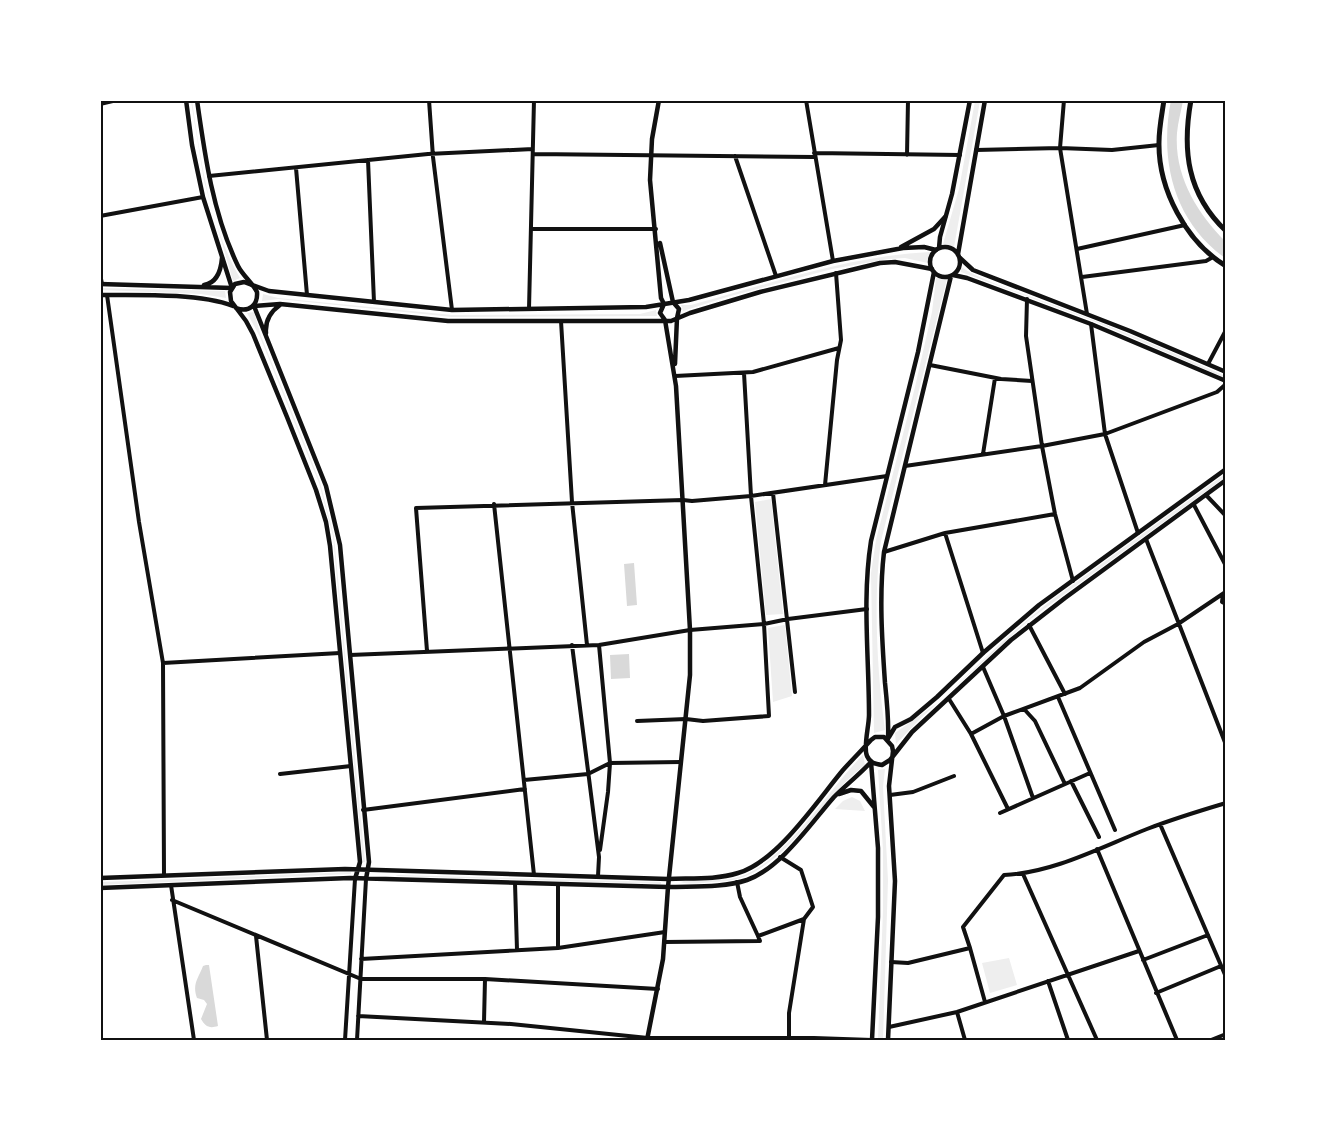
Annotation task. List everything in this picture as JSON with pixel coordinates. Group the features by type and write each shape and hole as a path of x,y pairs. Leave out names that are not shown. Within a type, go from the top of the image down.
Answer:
{"main road":[{"path":"186,100 203,197 232,288 230,297 233,306 246,321 259,348 316,489 326,522 360,862 355,879"},
{"path":"197,100 209,176 231,249 257,296 254,306 326,486 335,516 340,545 369,862 366,879"},
{"path":"659,100 650,180 664,304 660,313 665,320 675,376"},
{"path":"873,1040 878,848 871,762 866,755 869,720 867,568 871,541 918,352 933,271 930,261 938,249 970,100"},
{"path":"888,1041 895,881 890,795 890,770 893,756 892,746 888,739 889,719 881,573 884,552 952,276 960,266 959,256 985,100"},
{"path":"1164,100 1159,145 1163,173 1171,201 1196,240 1226,266"},
{"path":"1191,100 1187,125 1188,164 1202,202 1226,231"},
{"path":"896,250 934,229 945,217"},
{"path":"648,1040 659,989 666,932 668,879 690,675 690,630 675,376 679,309 673,302 656,228"},
{"path":"101,284 232,288 239,282 269,291 452,310 615,309 664,304 833,261 896,250 951,248 973,270 1087,314 1226,372"},
{"path":"191,287 208,284 216,278 222,258"},
{"path":"100,295 192,298 224,302 242,310 254,306 280,304 448,321 671,321 760,292 880,263 895,262 933,271 940,276 967,278 1027,299 1091,324 1226,383"},
{"path":"266,336 267,321 280,304"},
{"path":"888,739 895,727 911,719 937,697 983,653 1039,605 1226,469"},
{"path":"871,762 882,765 886,763 912,732 1029,625 1226,480"},
{"path":"100,878 358,869 668,879 721,877 755,866 785,839 845,768 875,737 888,739"},
{"path":"100,888 355,879 668,887 720,885 760,874 780,857 871,762"},
{"path":"837,795 851,790 861,791 875,809"}],"street":[{"path":"100,104 117,100"},
{"path":"429,100 433,154 452,310"},
{"path":"529,309 534,100"},
{"path":"806,100 833,261"},
{"path":"907,155 908,100"},
{"path":"1064,100 1060,148 1087,314"},
{"path":"976,150 1060,148 1112,150 1159,145"},
{"path":"209,176 433,154 533,152 651,156 960,155"},
{"path":"735,156 776,276"},
{"path":"368,160 374,302"},
{"path":"296,168 307,295"},
{"path":"100,216 203,197"},
{"path":"1077,249 1185,225"},
{"path":"531,229 656,228"},
{"path":"1082,277 1206,261 1213,257"},
{"path":"825,484 840,348 836,273"},
{"path":"100,274 101,284"},
{"path":"107,295 139,522 163,663 164,875"},
{"path":"1027,299 1026,336 1042,446 1055,514 1073,581"},
{"path":"561,321 572,502 587,645"},
{"path":"1091,324 1105,434 1128,496 1138,533"},
{"path":"1208,364 1226,330"},
{"path":"675,376 753,372 840,348"},
{"path":"930,365 995,378 1032,381"},
{"path":"637,721 686,718 703,721 769,716 764,624 751,496 744,373"},
{"path":"983,454 995,378"},
{"path":"905,466 1042,446 1105,434 1217,392 1226,383"},
{"path":"427,651 416,508 572,502 692,501 751,496 887,476"},
{"path":"773,492 795,692"},
{"path":"1206,495 1226,516"},
{"path":"494,504 534,875"},
{"path":"1194,504 1226,566"},
{"path":"884,552 945,533 1055,514"},
{"path":"945,533 983,653"},
{"path":"1146,539 1226,745"},
{"path":"971,734 1004,716 1080,687 1144,642 1178,624 1225,592"},
{"path":"1225,592 1222,602 1226,604"},
{"path":"350,655 599,645 690,630 764,624 788,618 867,609"},
{"path":"1029,625 1065,694"},
{"path":"572,645 599,857"},
{"path":"598,876 610,763 599,645"},
{"path":"163,663 340,653"},
{"path":"983,667 1004,716 1033,798"},
{"path":"1058,697 1114,830"},
{"path":"949,699 971,734 1008,809"},
{"path":"1024,709 1035,721 1065,784"},
{"path":"524,780 588,774 610,763 681,762"},
{"path":"280,774 351,766"},
{"path":"1000,813 1090,773"},
{"path":"890,795 913,792 954,776"},
{"path":"1071,781 1099,837"},
{"path":"363,810 525,789"},
{"path":"985,1002 963,927 1004,875 1023,874 1054,866 1160,824 1226,803"},
{"path":"1160,824 1226,977"},
{"path":"1097,849 1177,1041"},
{"path":"780,857 801,870 813,907 804,919 789,1013 789,1039"},
{"path":"1023,874 1097,1041"},
{"path":"345,1041 355,879"},
{"path":"357,1041 366,879"},
{"path":"664,942 760,941 740,897 737,882"},
{"path":"515,883 517,950"},
{"path":"558,884 558,948"},
{"path":"171,885 194,1041"},
{"path":"172,900 360,978 485,979 659,989"},
{"path":"758,936 804,919"},
{"path":"361,959 558,948 666,932"},
{"path":"1143,960 1208,934"},
{"path":"256,936 267,1041"},
{"path":"891,962 908,963 970,948"},
{"path":"889,1027 957,1012 1139,951"},
{"path":"1156,993 1221,966"},
{"path":"484,1022 485,979"},
{"path":"1048,981 1068,1041"},
{"path":"957,1012 965,1041"},
{"path":"358,1016 484,1022 648,1040 873,1040"},
{"path":"1211,1041 1226,1034"}],"shaded area":[{"path":"1171,100 1183,101 1177,129 1177,149 1183,179 1205,218 1225,241 1225,258 1193,226 1174,188 1167,145"},
{"path":"191,101 203,169 213,213 204,181"},
{"path":"975,101 980,101 954,247 943,244 959,189"},
{"path":"214,215 229,257 240,278 233,281"},
{"path":"930,252 928,263 905,258 888,259 832,269 683,311 681,305 691,305 839,265"},
{"path":"961,267 998,285 1085,317 1145,341 1225,376 1225,378 1096,322 961,272"},
{"path":"936,278 947,279 881,541 877,586 877,635 885,730 874,733 871,573 876,540 932,312"},
{"path":"101,288 225,291 226,298 201,294 101,290"},
{"path":"263,294 278,298 452,315 640,314 656,310 657,316 452,317 278,299 262,301"},
{"path":"254,312 261,336 320,482 334,536 365,862 363,862 333,536 319,483 260,337 247,313"},
{"path":"1225,474 1225,477 1209,489 1029,620 945,696 1005,639 1049,602"},
{"path":"771,499 783,614 766,615 755,502"},
{"path":"634,563 637,605 627,606 624,564"},
{"path":"784,625 792,696 773,702 768,628"},
{"path":"629,654 630,678 611,679 610,655"},
{"path":"939,702 921,718 896,744 895,733"},
{"path":"863,755 865,765 837,791 785,849 771,861 751,874 735,879 696,884 680,882 732,879 756,869 773,857 806,823"},
{"path":"885,769 883,787 888,880 883,1040 878,1040 883,850 878,770"},
{"path":"852,797 860,801 865,811 835,809 843,801"},
{"path":"351,872 351,874 100,885 101,882"},
{"path":"395,876 661,882 661,884"},
{"path":"1009,958 1017,985 990,993 982,963"},
{"path":"209,965 218,1026 215,1027 208,1026 201,1019 207,1004 204,1000 197,998 195,989 203,966"}]}
